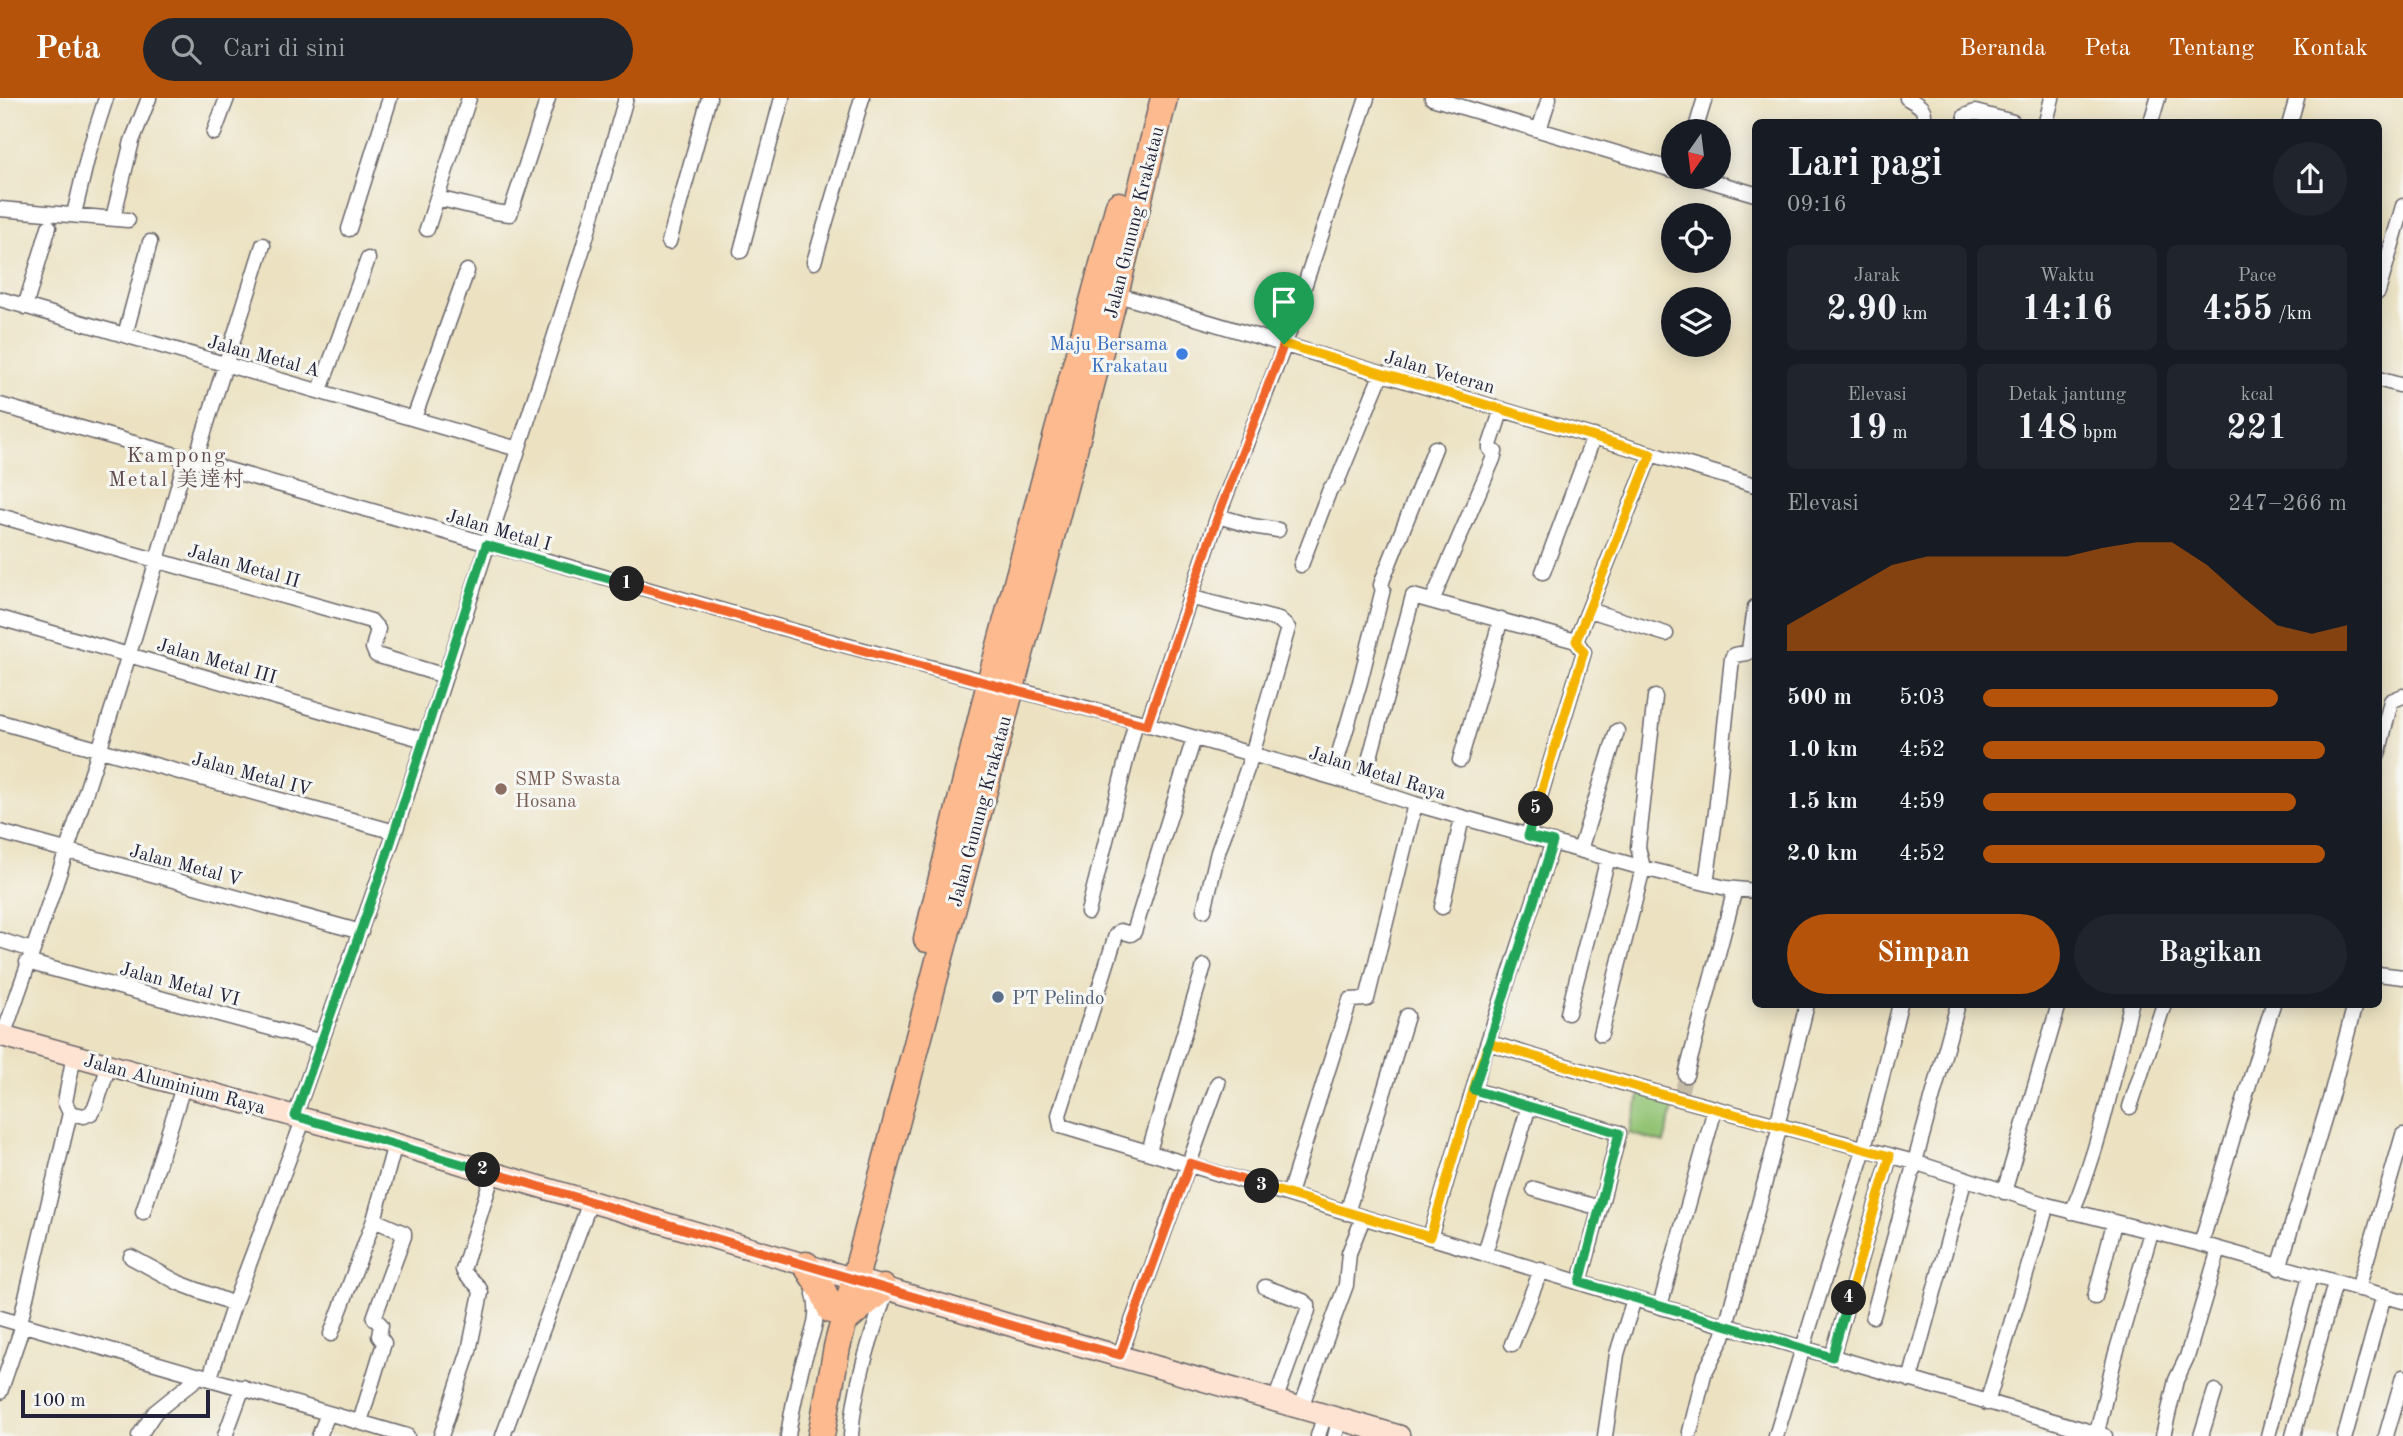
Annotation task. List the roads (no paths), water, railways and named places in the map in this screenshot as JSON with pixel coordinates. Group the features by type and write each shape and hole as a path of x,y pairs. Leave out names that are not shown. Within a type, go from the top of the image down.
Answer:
{"highway":[{"name":"Jalan Gunung Krakatau","path":"837,1315 1001,685 1146,98"},
{"name":"Jalan Gunung Krakatau","path":"1001,685 1115,294 1164,98"},
{"path":"797,1263 823,1291 837,1315 821,1436"},
{"path":"811,1436 816,1390 837,1315 885,1289"}],"street":[{"path":"74,215 89,151 106,98"},
{"path":"0,209 121,219 132,141 149,98"},
{"path":"214,133 227,98"},
{"path":"349,229 390,98"},
{"path":"426,229 469,98"},
{"path":"437,198 510,214 548,98"},
{"path":"139,1436 155,1412 206,1376 234,1304 395,832 582,253 626,98"},
{"path":"669,242 709,98"},
{"path":"741,251 782,98"},
{"path":"814,262 862,98"},
{"path":"1088,912 1141,723 1284,344 1367,98"},
{"path":"1432,98 1661,166"},
{"path":"1539,130 1549,98"},
{"path":"1699,119 1705,98"},
{"path":"1907,98 1922,108 1924,119"},
{"path":"2047,119 2052,98"},
{"path":"2152,119 2158,98"},
{"path":"2291,119 2297,98"},
{"path":"1965,116 1975,112 2002,119"},
{"path":"1731,187 1752,193"},
{"path":"2382,278 2403,206"},
{"path":"25,307 49,227"},
{"path":"125,335 150,242"},
{"path":"1,1035 68,851 157,560 226,365 263,245"},
{"path":"320,390 368,259"},
{"path":"414,418 467,271"},
{"name":"Jalan Veteran","path":"1115,294 1752,484"},
{"name":"Jalan Metal A","path":"0,299 518,449"},
{"path":"1301,565 1330,489 1338,482 1381,374"},
{"path":"2382,380 2403,386"},
{"name":"Jalan Metal I","path":"0,405 835,643 1001,685"},
{"path":"1432,601 1493,459 1494,452 1490,445 1502,409"},
{"path":"1543,572 1594,436"},
{"path":"1332,777 1360,682 1383,589 1381,584 1435,448"},
{"path":"1576,641 1651,454"},
{"name":"Jalan Metal II","path":"0,516 371,621 378,629 373,648 376,655 445,676"},
{"path":"1218,516 1278,530"},
{"path":"1362,787 1413,596 1576,641 1584,652 1528,836"},
{"path":"1189,597 1282,621 1288,628 1252,755 1218,852 1204,910"},
{"path":"1589,610 1666,634"},
{"name":"Jalan Metal III","path":"0,618 424,740"},
{"path":"1460,760 1501,619"},
{"path":"1706,883 1732,658 1734,655 1747,653 1752,628"},
{"name":"Jalan Metal Raya","path":"1001,685 1332,777 1462,818 1643,868 1752,891"},
{"path":"2382,738 2391,701 2403,696"},
{"path":"1601,1034 1643,868 1638,847 1655,697"},
{"name":"Jalan Metal IV","path":"0,722 395,832"},
{"path":"1580,850 1617,731"},
{"path":"1194,738 1134,932 1130,934 1120,931 1117,934 1058,1118 1059,1124 1064,1127 1149,1150 1363,1218 1485,1252 1634,1299 2101,1435 2114,1360 2151,1232"},
{"path":"1289,1194 1348,1003 1352,998 1367,999 1415,804"},
{"path":"1442,907 1462,818"},
{"name":"Jalan Metal V","path":"0,832 361,932"},
{"path":"1430,1237 1553,842"},
{"path":"1568,1013 1608,858"},
{"path":"1686,1074 1735,889"},
{"name":"Jalan Metal VI","path":"0,940 29,956 322,1042"},
{"path":"1149,1150 1204,966"},
{"path":"2382,974 2403,977"},
{"path":"1689,1432 1704,1374 1719,1347 1779,1126 1806,1008"},
{"path":"1776,1436 1864,1149 1899,1008"},
{"path":"1873,1317 1957,1008"},
{"path":"2004,1192 2058,1008"},
{"path":"2072,1212 2096,1148 2131,1008"},
{"path":"2130,1107 2163,1008"},
{"path":"2201,1244 2272,1008"},
{"path":"2279,1268 2330,1099 2354,1008"},
{"path":"1347,1213 1407,1016"},
{"name":"Jalan Aluminium Raya","path":"1,1035 395,1144 885,1289 1301,1407 1334,1423 1399,1436"},
{"path":"1489,1043 1680,1096 1715,1109 1914,1162 2047,1205 2201,1244 2403,1301"},
{"path":"0,1392 21,1324 70,1113 65,1096 74,1055"},
{"path":"70,1113 84,1116 93,1111 109,1065"},
{"path":"2116,1067 2140,1073"},
{"path":"1120,1355 1218,1083"},
{"path":"143,1212 184,1084"},
{"path":"1474,1090 1619,1133 1580,1282"},
{"path":"1485,1252 1529,1106"},
{"path":"1660,1306 1715,1109"},
{"path":"2358,1289 2403,1135"},
{"path":"331,1334 374,1220 395,1144"},
{"path":"1832,1357 1890,1156"},
{"path":"442,1436 469,1351 481,1293 463,1270 493,1173"},
{"path":"1910,1380 1965,1178"},
{"path":"1534,1189 1600,1208"},
{"path":"503,1436 590,1202"},
{"path":"1987,1403 2047,1205"},
{"path":"1301,1407 1346,1284 1349,1253 1363,1218"},
{"path":"360,1422 383,1347 383,1340 379,1336 381,1326 374,1318 404,1236 400,1229 374,1220"},
{"path":"2095,1297 2114,1223"},
{"path":"2163,1436 2176,1380 2187,1357 2218,1249"},
{"path":"131,1256 179,1283 234,1304"},
{"path":"788,1436 792,1408 817,1311 815,1295 797,1263"},
{"path":"1512,1344 1541,1270"},
{"path":"2268,1436 2310,1276"},
{"path":"2293,1436 2335,1283"},
{"path":"1265,1287 1303,1301 1308,1306 1275,1401"},
{"path":"851,1436 864,1359 885,1289"},
{"path":"2345,1436 2384,1295"},
{"path":"1605,1436 1617,1354 1634,1299"},
{"path":"0,1318 407,1436"},
{"path":"2386,1436 2403,1377"},
{"path":"225,1436 243,1387"},
{"path":"2201,1436 2215,1391"},
{"path":"319,1436 328,1414"},
{"path":"1318,1436 1334,1423"}],"tunnel":[{"path":"1681,1093 1686,1075"}],"place":[{"name":"Maju Bersama Krakatau","path":"1182,354"},
{"name":"SMP Swasta Hosana","path":"501,789"},
{"name":"PT Pelindo","path":"998,997"}],"district":[{"name":"Kampong Metal 美達村","path":"177,467"}]}
